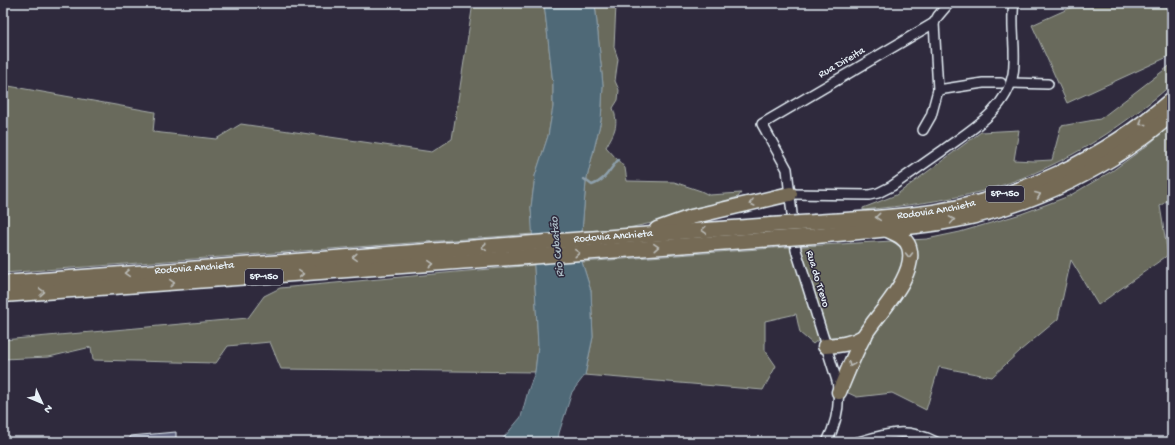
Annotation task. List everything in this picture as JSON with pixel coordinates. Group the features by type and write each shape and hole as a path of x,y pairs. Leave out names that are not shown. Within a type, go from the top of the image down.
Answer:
{"highway":[{"name":"Rodovia Anchieta","path":"815,229 934,212 972,204 1045,180 1096,154 1144,122 1172,99"},
{"name":"Rodovia Anchieta","path":"3,283 617,244 815,229 886,229 944,222 974,216 1012,205 1073,179 1103,164 1136,142 1172,114"},
{"path":"639,235 691,217 790,194"},
{"path":"839,392 865,336 901,283 908,267 910,260 909,247 903,238 886,229"},
{"name":"Rodovia Anchieta","path":"617,244 639,235 772,232"},
{"name":"Rodovia Anchieta","path":"3,295 524,250"},
{"path":"825,346 846,344 865,336"}],"street":[{"path":"923,130 931,116 938,90 934,23 948,3"},
{"path":"790,194 860,196 885,190 978,126 994,109 1011,83 1013,72 1014,3"},
{"name":"Rua Direita","path":"762,124 934,23"},
{"path":"938,90 983,83 1001,83"},
{"path":"1011,83 1048,84"},
{"name":"Rua do Trevo","path":"762,124 787,169 796,250 837,381 839,392 838,410 827,442"},
{"path":"858,442 882,435 904,432 922,436 936,442"}],"green space":[{"path":"473,3 544,3 553,84 553,107 548,136 535,176 531,207 533,234 3,273 3,85 155,112 153,132 216,139 241,124 432,152 452,139"},
{"path":"595,3 615,3 616,5 614,47 618,59 615,81 619,90 618,100 613,108 616,124 612,137 606,147 625,168 627,181 674,182 709,195 741,193 738,197 662,221 623,229 582,231 586,182 601,120 602,105 603,85"},
{"path":"1081,3 1165,3 1172,18 1172,55 1067,103 1032,25"},
{"path":"1172,64 1172,84 1151,102 1107,134 1060,161 1035,173 1010,183 954,198 863,210 863,208 896,195 981,132 1019,130 1014,160 1052,160 1061,126 1100,119"},
{"path":"1172,124 1172,197 1160,206 1168,255 1098,305 1071,260 1058,319 992,377 939,367 926,410 892,393 857,397 844,391 852,336 830,337 825,330 816,333 819,339 813,344 800,333 796,314 765,321 765,350 776,366 763,390 585,375 593,337 591,291 582,262 787,247 927,239 960,232 1021,214 1069,196 1112,171 1148,145"},
{"path":"534,265 538,346 535,372 281,369 270,342 228,346 216,363 93,360 91,347 49,357 3,359 3,340 248,318 264,296 280,288"}],"water":[{"name":"Rio Cubatão","path":"544,3 595,3 603,85 602,105 601,120 586,182 582,231 582,262 591,291 593,337 585,375 572,392 559,433 558,442 500,442 521,417 535,372 538,346 531,207 535,176 548,136 553,107 553,84"}],"building":[{"path":"176,432 176,442 130,442 130,436"}],"waterway":[{"path":"584,179 592,185 597,183 604,178 618,160"}]}
